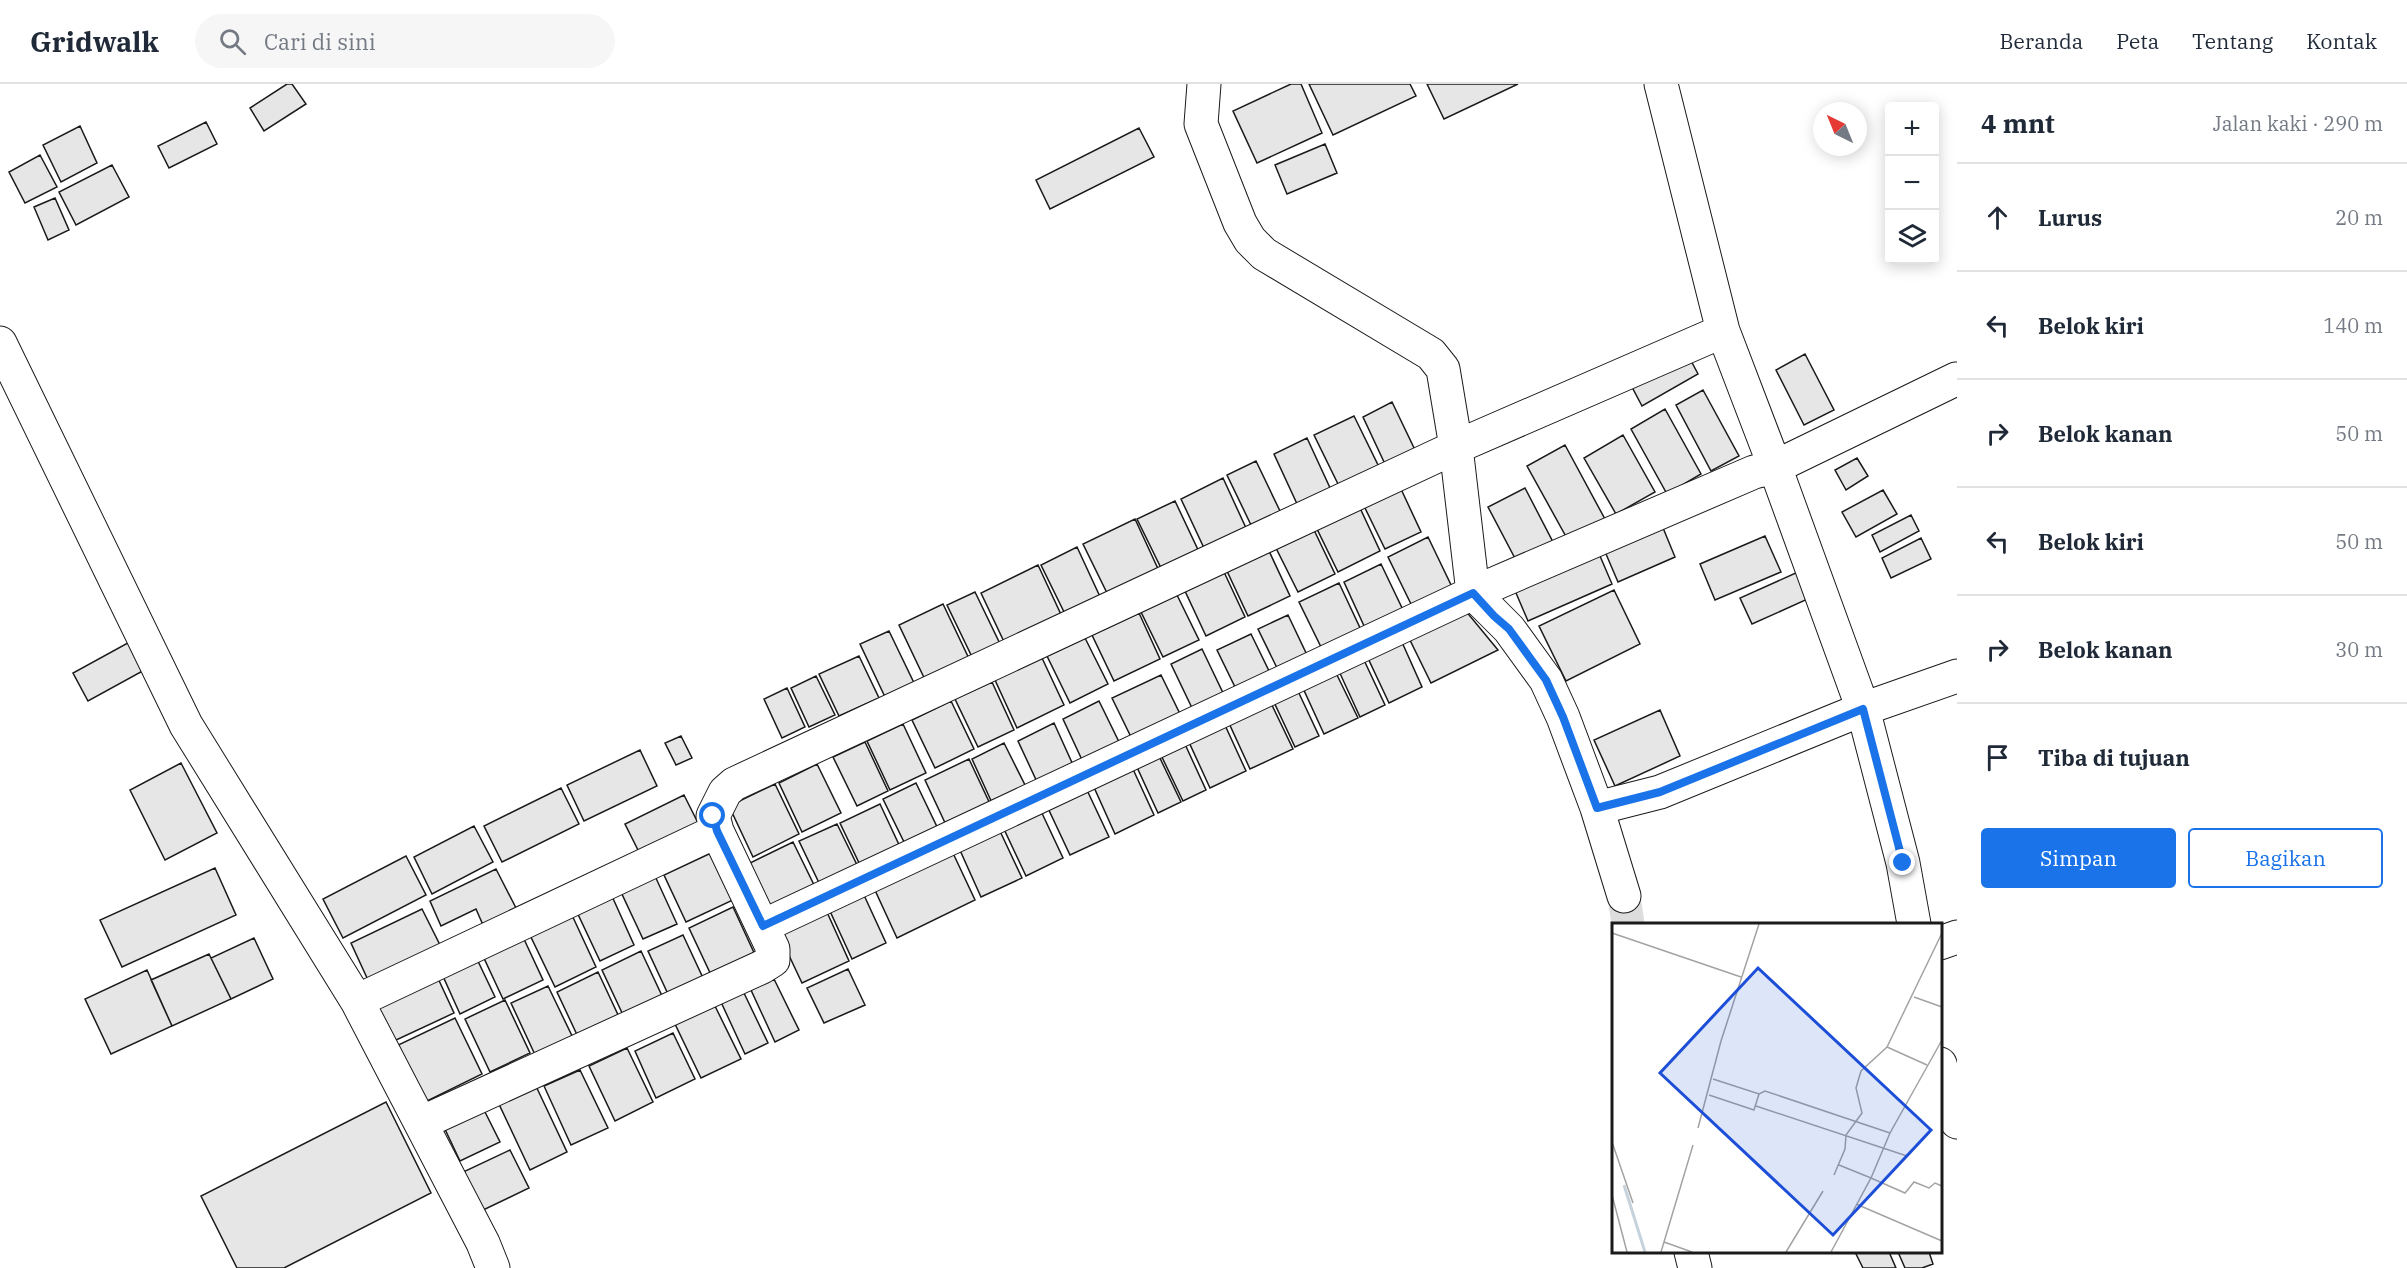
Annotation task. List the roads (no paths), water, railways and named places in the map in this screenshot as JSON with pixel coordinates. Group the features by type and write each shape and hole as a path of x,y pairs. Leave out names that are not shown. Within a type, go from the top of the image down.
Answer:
{"street":[{"path":"1204,84 1201,124 1240,223 1250,240 1264,254 1431,354 1443,369 1456,447 1473,593 1509,629 1546,680 1563,717 1597,808 1624,896"},
{"path":"1661,84 1723,332 1863,709 1903,863 1914,923"},
{"path":"421,1123 762,967 772,960 773,949 717,831 713,816 725,792 734,784 1456,447 1723,332"},
{"path":"0,343 186,725 357,1001 483,1243 493,1268"},
{"path":"763,926 1473,593 1754,472 1775,467 1956,380"},
{"path":"1597,808 1660,792 1863,709 1957,676"},
{"path":"357,1001 717,831"},
{"path":"1942,944 1957,937"},
{"path":"1942,1068 1957,1122"},
{"path":"1691,1253 1695,1268"}],"tunnel":[{"path":"1624,896 1628,923"}]}
